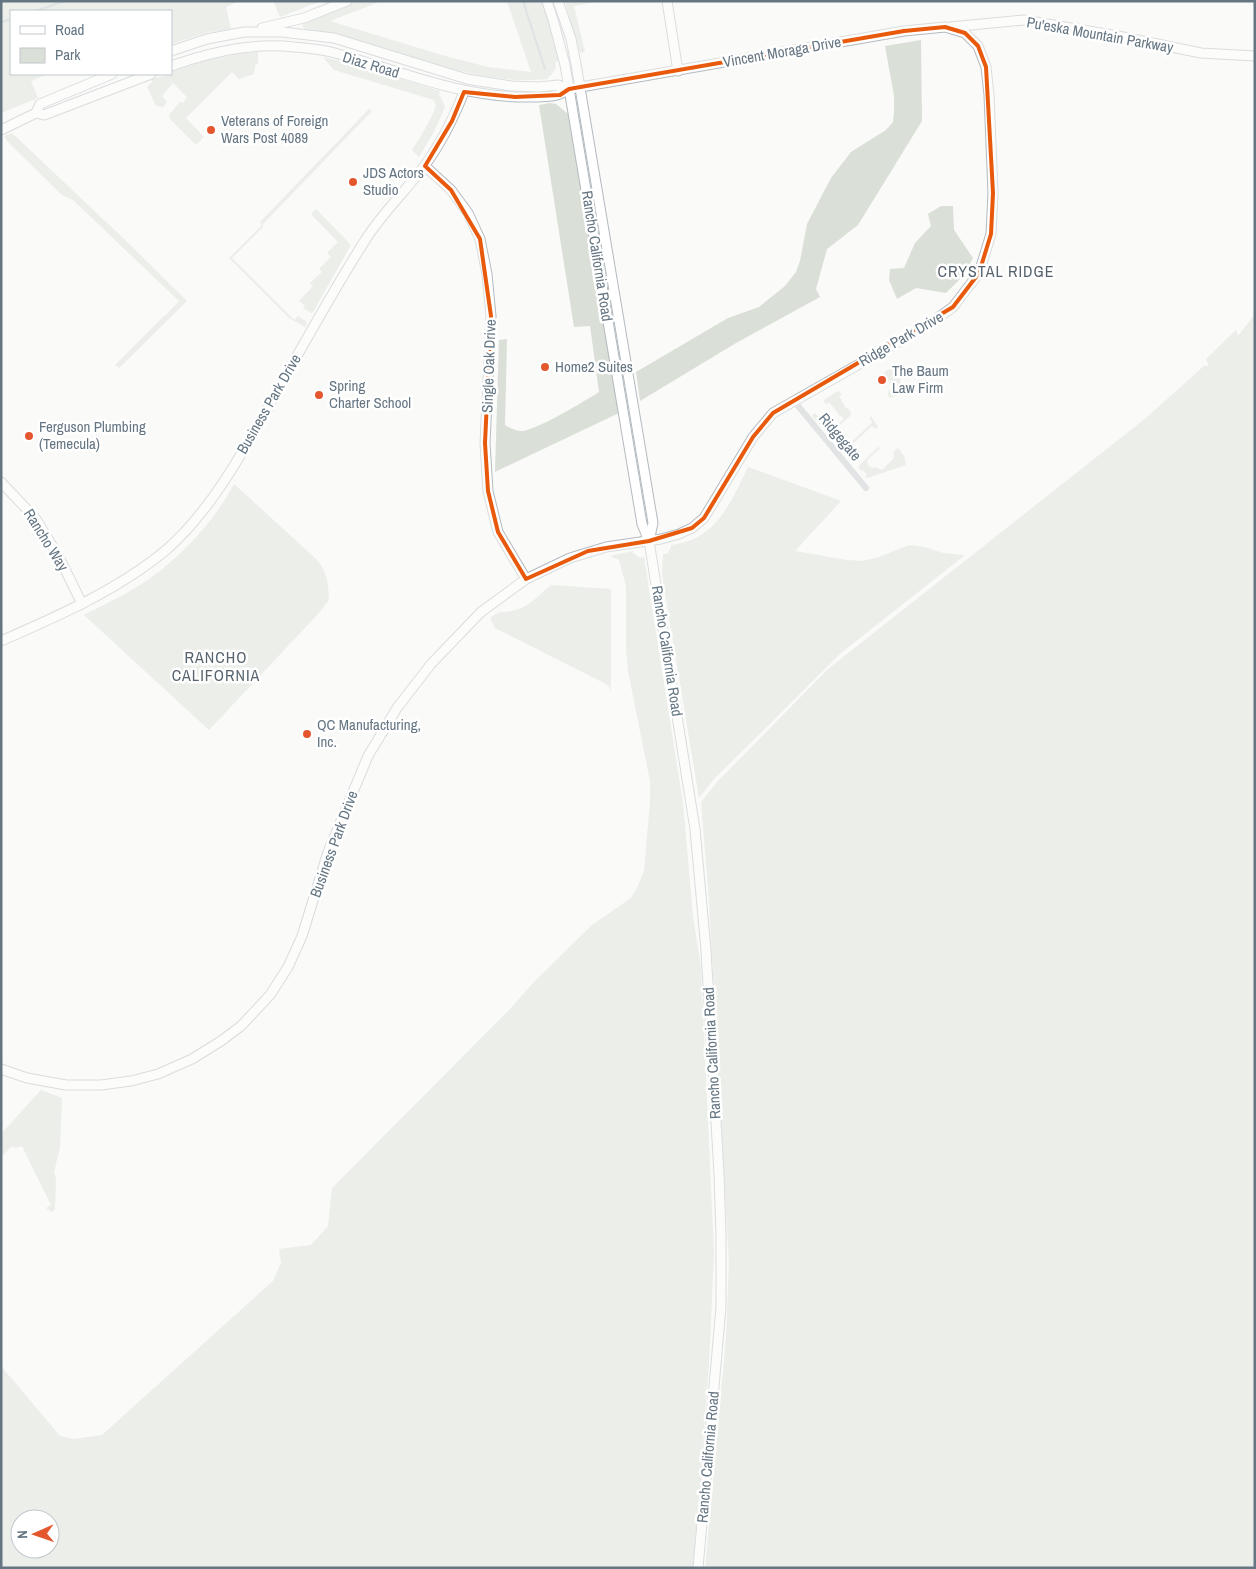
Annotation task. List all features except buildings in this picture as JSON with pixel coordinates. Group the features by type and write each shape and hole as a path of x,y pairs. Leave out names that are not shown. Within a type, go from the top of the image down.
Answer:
{"street":[{"path":"244,32 304,18 347,1"},
{"name":"Rancho California Road","path":"547,1 561,46 569,89 642,524 649,541 695,829 706,950 722,1235 721,1307 698,1568"},
{"name":"Rancho California Road","path":"558,1 571,38 580,87 653,524 649,541"},
{"path":"667,1 678,71"},
{"name":"Pu'eska Mountain Parkway","path":"945,27 1024,20 1201,53 1255,56"},
{"name":"Vincent Moraga Drive","path":"580,87 890,34 945,27 965,33 978,46"},
{"name":"Diaz Road","path":"172,51 207,39 244,32 282,32 334,38 467,79 511,86 539,87 558,85 569,89"},
{"name":"Diaz Road","path":"172,66 198,56 243,48 291,46 329,52 464,92 516,97 560,95 569,89 580,87"},
{"name":"Ridge Park Drive","path":"649,541 679,534 692,528 704,518 753,437 773,413 928,325 953,307 979,273 991,234 993,193 989,95 986,67 978,46"},
{"path":"36,113 40,104 110,75"},
{"path":"1,130 36,113 44,115 148,75"},
{"name":"Business Park Drive","path":"1,642 82,604 118,584 166,550 206,508 253,434 365,240 424,166 450,125 464,92"},
{"name":"Single Oak Drive","path":"424,166 451,190 468,213 480,240 487,274 491,316 485,443 488,491 498,532 526,578"},
{"name":"Ridgegate","path":"794,402 866,488"},
{"name":"Rancho Way","path":"1,482 36,519 59,556 82,604"},
{"name":"Business Park Drive","path":"1,1069 27,1078 66,1085 101,1085 131,1081 158,1074 192,1059 221,1042 241,1026 270,995 288,967 302,936 328,852 368,756 397,708 431,664 480,612 526,578 588,551 606,546 649,541"}],"highlighted area":[{"path":"945,27 965,33 978,46 986,67 993,193 991,234 979,273 953,307 773,413 753,437 704,518 692,528 649,541 588,551 526,579 498,532 488,491 485,443 491,316 480,239 451,190 425,166 452,121 464,92 515,97 560,95 569,89 904,31"}],"green space":[{"path":"1,1 240,1 226,7 231,29 209,32 172,44 172,10 10,10 10,75 46,75 31,81 38,98 1,113"},
{"path":"273,1 321,1 280,17"},
{"path":"356,1 382,1 330,21 488,67 531,72 507,1 542,1 553,34 559,61 555,62 556,68 548,79 517,80 486,76 456,70 337,35 307,30 302,26 305,22"},
{"path":"565,1 601,1 574,6 585,52 581,53 579,50"},
{"path":"921,40 922,121 858,225 827,249 816,289 820,297 736,343 640,401 636,372 728,318 759,307 785,286 796,272 807,224 831,178 851,152 886,130 893,122 894,96 885,46"},
{"path":"258,52 258,64 255,65 254,74 239,79 232,72 186,118 204,137 196,145 170,119 169,115 187,97 173,83 162,96 167,102 163,107 156,106 147,87 152,82 151,79 172,75 172,72 225,56"},
{"path":"323,57 440,91 439,94 445,106 435,130 419,157 412,150 434,112 436,106 434,100 334,70"},
{"path":"556,104 568,114 619,413 495,472 499,340 507,339 505,425 510,428 521,431 530,429 599,392 590,326 574,327 539,105"},
{"path":"369,109 372,111 232,258 290,316 295,320 298,316 307,322 305,327 289,318 229,258 262,225 260,222"},
{"path":"12,133 187,301 119,368 115,365 179,301 73,200 62,195 8,142 4,136"},
{"path":"941,206 953,206 954,230 973,258 963,276 946,293 916,288 897,299 889,280 890,269 904,268 915,243 931,226 928,214"},
{"path":"316,209 351,245 311,313 303,308 305,305 299,301 313,286 310,283 322,272 319,269 331,257 327,253 338,242 311,214"},
{"path":"1255,314 1255,1568 705,1568 726,1338 729,1263 709,901 701,802 718,781 828,669 1146,418 1204,366 1209,366 1206,359 1236,330 1238,336"},
{"path":"897,365 903,393 890,398 888,391 892,388 884,372"},
{"path":"838,391 842,394 839,396 845,407 850,410 851,415 839,426 839,433 836,435 835,433 838,429 835,426 843,420 843,417 840,416 830,403 825,404 824,400"},
{"path":"815,413 845,448 872,423 871,416 878,427 876,429 872,426 847,449 850,453 848,456 812,416"},
{"path":"878,447 880,448 867,460 868,466 882,470 894,458 893,452 898,448 904,456 906,465 867,478 865,477 867,475 858,467"},
{"path":"748,467 841,501 795,551 863,561 909,545 925,547 943,553 965,555 841,653 714,779 699,798 662,575 663,554 667,554 671,545 686,542 699,536 720,518 728,507"},
{"path":"234,484 315,558 323,568 329,600 209,730 84,615 133,589 171,562 211,520"},
{"path":"633,551 640,558 644,557 683,803 693,916 701,967 714,1253 709,1364 693,1568 1,1568 1,1366 60,1436 74,1439 102,1435 273,1281 281,1263 279,1249 311,1245 328,1226 332,1188 592,925 631,898 644,871 650,781 628,671 626,586 619,560 610,556"},
{"path":"551,585 611,589 611,691 608,685 495,628 490,618 494,615 525,606"},
{"path":"41,1090 62,1098 60,1147 54,1172 56,1179 55,1209 52,1212 46,1208 51,1205 22,1146 15,1148 12,1146 1,1157 1,1134"}],"waterway":[{"path":"39,10 64,1"},
{"path":"523,1 545,69"},
{"path":"1,22 10,19"}],"place":[{"name":"Veterans of Foreign Wars Post 4089","path":"211,130"},
{"name":"JDS Actors Studio","path":"353,182"},
{"name":"Home2 Suites","path":"545,367"},
{"name":"The Baum Law Firm","path":"882,380"},
{"name":"Spring Charter School","path":"319,395"},
{"name":"Ferguson Plumbing (Temecula)","path":"29,436"},
{"name":"QC Manufacturing, Inc.","path":"307,734"}],"district":[{"name":"CRYSTAL RIDGE","path":"996,271"},
{"name":"RANCHO CALIFORNIA","path":"216,666"}]}
